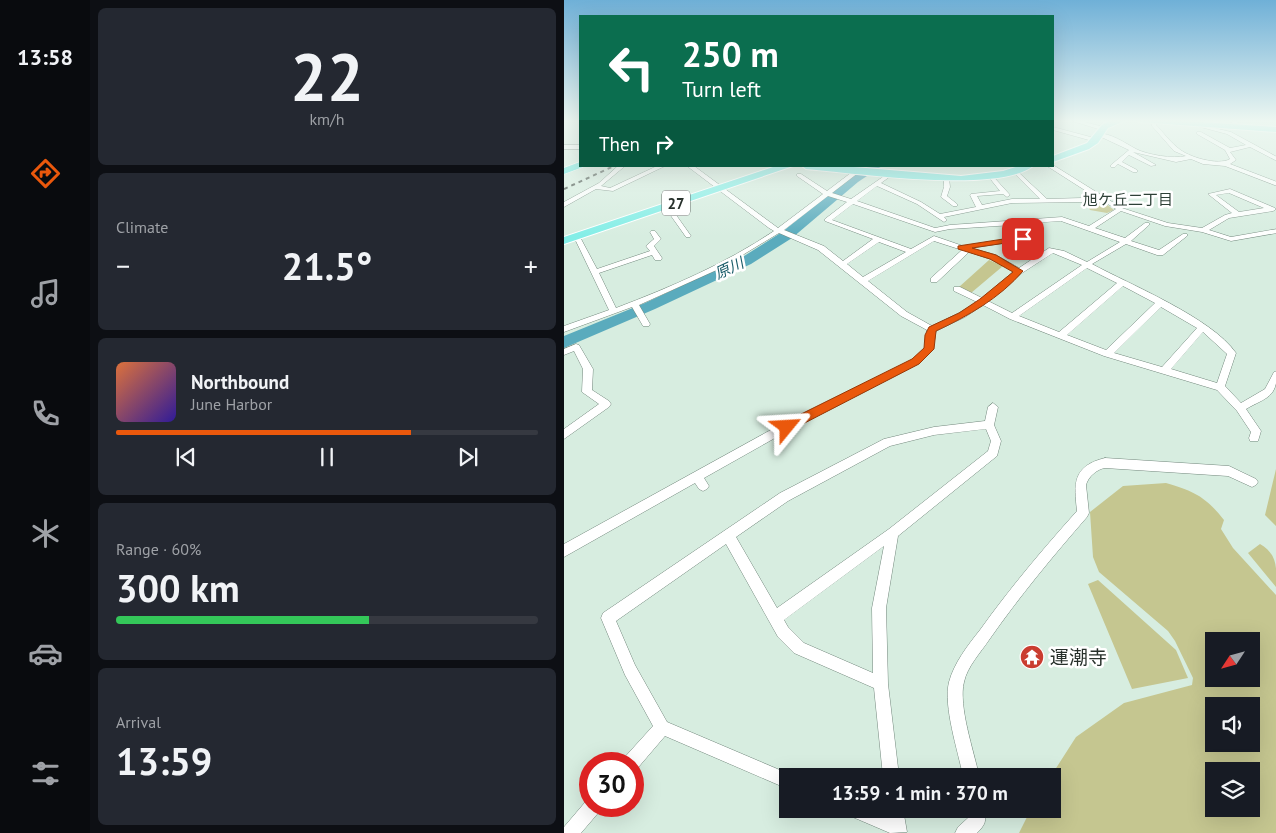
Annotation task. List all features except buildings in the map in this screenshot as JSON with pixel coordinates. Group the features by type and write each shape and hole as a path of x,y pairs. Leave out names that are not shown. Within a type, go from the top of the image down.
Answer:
{"highway":[{"path":"564,172 579,165"}],"main road":[{"name":"27","path":"564,241 785,167"},
{"path":"824,167 960,179 991,176 1026,167"}],"street":[{"path":"1121,159 1115,164 1135,170"},
{"path":"1143,159 1153,165"},
{"path":"1196,159 1203,162 1226,164 1276,184"},
{"path":"1226,164 1232,159"},
{"path":"564,205 594,187 621,167"},
{"path":"594,187 611,190 660,167"},
{"path":"691,167 780,231 821,248 833,256 904,314 932,329"},
{"path":"1052,167 1120,209 1167,225 1203,230 1231,239 1276,231"},
{"path":"565,326 635,306 721,263 780,231 861,169"},
{"path":"1015,171 1045,200"},
{"path":"889,174 827,220 910,252"},
{"path":"798,175 829,193 935,234 941,242 993,257 1019,271"},
{"path":"991,176 1012,201"},
{"path":"946,178 947,187 944,197 955,204"},
{"path":"877,184 919,203 940,216 950,227"},
{"path":"1238,215 1211,194 1230,191 1274,209"},
{"path":"980,208 973,194 1004,192"},
{"path":"940,216 1012,201 1082,200 1100,196"},
{"path":"667,206 688,236"},
{"path":"1090,228 1120,209"},
{"path":"1203,230 1227,216 1274,209"},
{"path":"862,281 910,252 935,234 950,227 1062,219 1160,253 1185,235"},
{"path":"934,280 964,249 1023,239 1015,222"},
{"path":"1013,317 1086,265 1126,240 1146,224"},
{"path":"595,272 656,255 650,246 658,239 653,232"},
{"path":"577,237 614,312"},
{"path":"846,262 878,239"},
{"path":"564,551 700,481 771,435 915,362 929,349 932,329 962,315 984,301 1019,271 1052,250 1122,283 1202,328 1232,353 1220,387"},
{"path":"1060,336 1122,283"},
{"path":"957,289 1013,317 1107,354 1220,387 1240,408 1256,431 1254,438"},
{"path":"1107,354 1160,303"},
{"path":"635,306 646,324"},
{"path":"1164,371 1202,328"},
{"path":"564,352 576,347 588,369 587,392 606,404 564,435"},
{"path":"1240,408 1269,391 1276,374"},
{"path":"775,618 893,533 993,453 996,441 989,425 993,407"},
{"path":"779,776 662,727 630,670 608,618 729,537 784,497 888,442 934,431 989,425"},
{"path":"969,768 957,710 956,681 962,667 1008,604 1083,513 1080,485 1086,472 1096,465 1127,464 1229,471 1252,482"},
{"path":"890,768 880,684 879,608 893,533"},
{"path":"729,537 783,632 799,648 880,684"},
{"path":"640,752 662,727"},
{"path":"570,833 584,817"},
{"path":"873,818 898,830"},
{"path":"964,833 978,820 978,818"}],"green space":[{"path":"1096,198 1114,210 1107,213 1090,210 1085,201"},
{"path":"989,260 1003,266 971,293 959,287"},
{"path":"1276,469 1276,526 1265,515"},
{"path":"1166,483 1192,492 1205,500 1224,520 1221,529 1233,548 1276,595 1276,833 1019,833 1026,818 1061,818 1061,768 1056,768 1076,737 1124,703 1192,685 1193,678 1168,631 1099,572 1093,557 1090,512 1123,486"},
{"path":"1260,544 1270,552 1275,562 1276,587 1248,553"},
{"path":"1098,580 1176,650 1188,678 1132,689 1088,584"}],"waterway":[{"name":"原川","path":"564,342 650,306 746,261 787,235 854,180 875,167"}],"railway":[{"path":"564,189 612,167"}],"place":[{"name":"運潮寺","path":"1032,657"}],"district":[{"name":"旭ケ丘二丁目","path":"1128,199"}],"route":[{"path":"787,427 915,362 929,349 932,329 962,315 984,301 1019,271 993,257 961,248 1023,239"}]}
